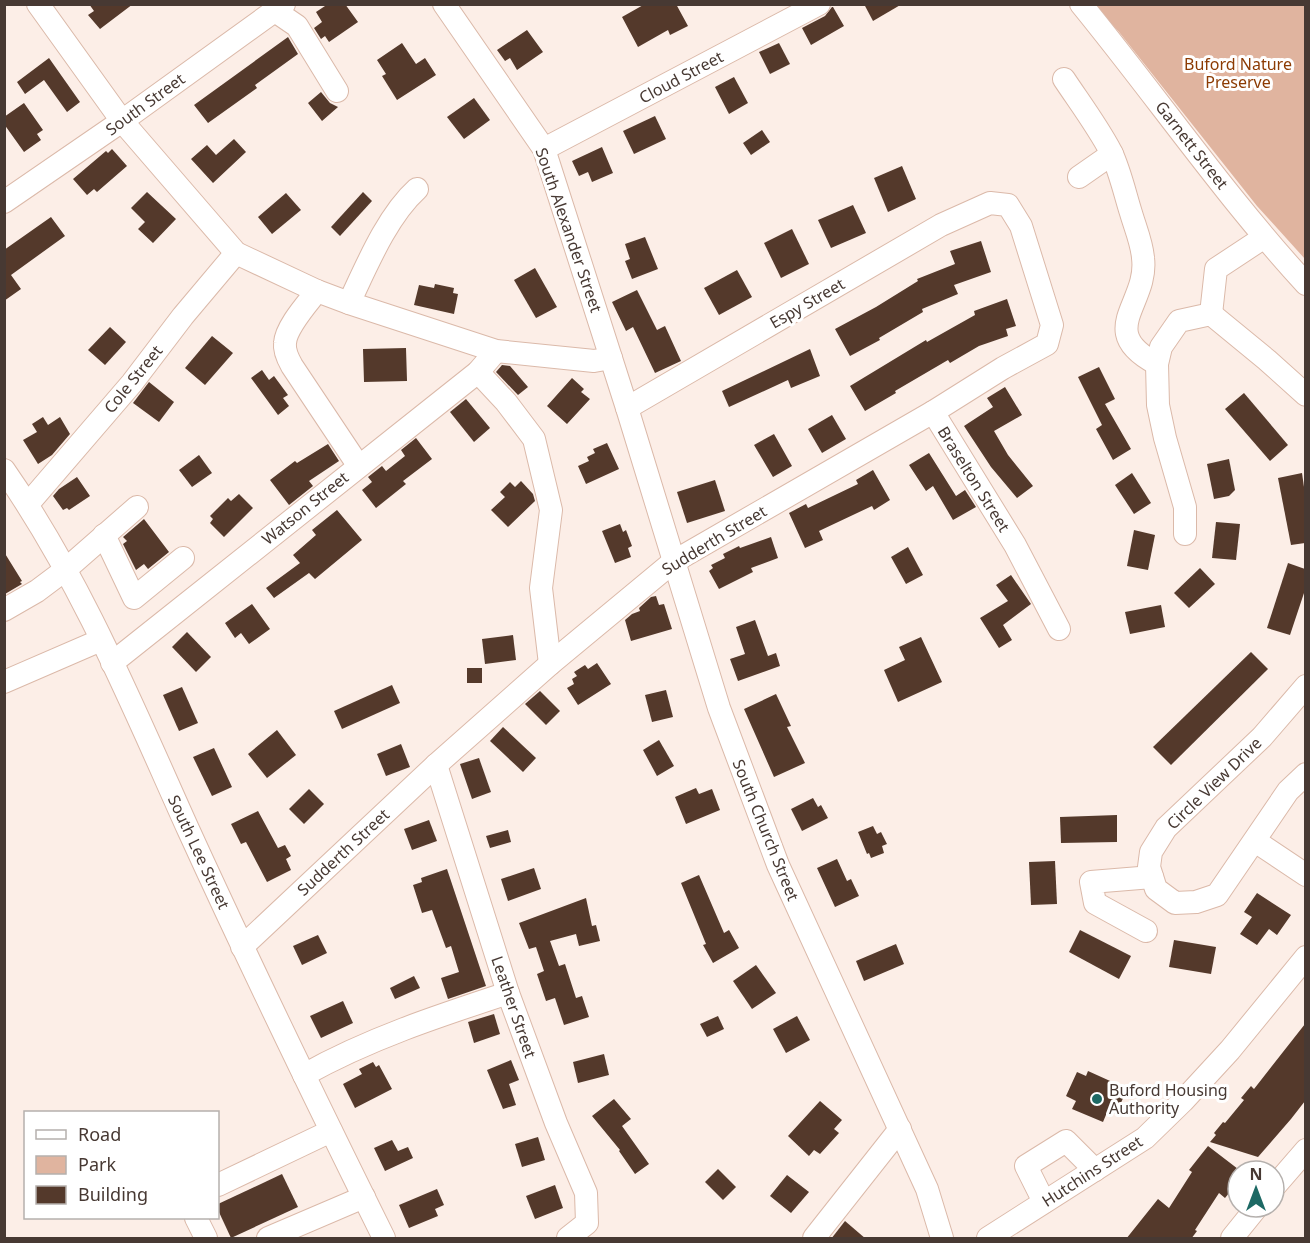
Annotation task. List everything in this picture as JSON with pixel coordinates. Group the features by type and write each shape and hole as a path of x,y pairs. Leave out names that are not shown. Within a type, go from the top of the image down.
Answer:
{"street":[{"path":"38,4 122,121 236,253 317,291 496,351 594,361 611,358"},
{"name":"South Alexander Street","path":"444,4 544,149 627,408"},
{"name":"Cloud Street","path":"544,149 819,4"},
{"name":"Garnett Street","path":"1081,4 1263,238 1305,284"},
{"path":"280,8 297,26 337,91"},
{"name":"South Street","path":"4,202 280,8"},
{"path":"1064,79 1112,154 1143,258 1143,277 1129,315 1126,332 1129,343 1140,356 1157,364"},
{"path":"1079,177 1112,154"},
{"path":"349,303 376,246 407,198 417,189"},
{"name":"Espy Street","path":"627,408 941,225 990,203"},
{"name":"Sudderth Street","path":"242,947 436,765 550,664 673,562 1047,344 1052,325 1021,226 1008,205 990,203"},
{"path":"1211,314 1216,269 1263,238"},
{"name":"Cole Street","path":"28,504 132,383 183,315 236,253"},
{"path":"317,291 290,329 285,339 285,349 292,366 358,465"},
{"path":"1185,534 1185,507 1158,405 1157,364 1161,346 1179,321 1211,314"},
{"path":"1211,314 1305,395"},
{"name":"Watson Street","path":"112,663 358,465 478,372 496,351"},
{"path":"478,372 506,402 534,440 551,510 541,588 550,664"},
{"name":"South Church Street","path":"627,408 719,708 778,866 927,1189 942,1239"},
{"name":"Braselton Street","path":"933,412 1016,545 1059,629"},
{"name":"South Lee Street","path":"4,470 28,504 101,640 242,947 384,1239"},
{"path":"4,610 37,591 65,570 137,507"},
{"path":"104,535 134,598 183,558"},
{"path":"4,682 101,640"},
{"name":"Circle View Drive","path":"1152,877 1149,867 1151,852 1166,828 1262,736 1305,686"},
{"name":"Leather Street","path":"436,765 508,993 556,1122 586,1193 587,1223 568,1239"},
{"path":"1146,931 1095,903 1091,882 1152,877 1156,889 1175,903 1196,902 1217,896 1288,791 1305,774"},
{"path":"1255,841 1305,875"},
{"name":"Hutchins Street","path":"988,1239 1145,1138 1230,1050 1305,957"},
{"path":"304,1075 410,1026 508,993"},
{"path":"814,1239 900,1129"},
{"path":"219,1185 331,1131"},
{"path":"1044,1203 1026,1166 1066,1141 1095,1170"},
{"path":"1286,1173 1305,1150"},
{"path":"268,1239 364,1197"},
{"path":"196,1219 206,1239"},
{"path":"1232,1239 1248,1219"}],"green space":[{"name":"Buford Nature Preserve","path":"1094,5 1305,5 1305,259 1257,206 1119,32"}],"building":[{"path":"89,4 133,4 100,29 88,15 94,11"},
{"path":"328,4 345,4 358,22 329,42 325,36 321,39 314,28 322,22 316,12"},
{"path":"645,4 676,4 688,26 670,35 668,30 638,47 622,17"},
{"path":"864,4 902,4 873,21"},
{"path":"832,7 844,26 811,45 802,28 825,16"},
{"path":"527,30 543,52 517,70 510,58 505,61 497,50"},
{"path":"288,37 298,54 255,85 257,88 208,123 194,105"},
{"path":"402,43 416,64 425,58 436,75 397,100 382,76 386,74 377,60"},
{"path":"779,43 790,64 770,74 759,52"},
{"path":"49,58 80,102 67,112 44,80 25,94 17,82"},
{"path":"734,77 748,103 729,114 715,87"},
{"path":"321,92 330,103 338,107 322,121 308,103"},
{"path":"474,98 490,120 464,139 447,117"},
{"path":"24,103 43,130 37,134 41,140 24,152 4,124 4,117"},
{"path":"655,116 666,139 634,154 623,131"},
{"path":"762,130 770,142 751,155 743,143"},
{"path":"234,139 246,152 213,183 191,159 207,145 216,155"},
{"path":"602,147 613,173 592,182 588,172 579,176 572,161"},
{"path":"112,149 127,166 97,192 94,189 87,195 73,179 106,151 108,153"},
{"path":"902,166 916,199 888,212 874,178"},
{"path":"147,192 176,219 153,243 138,229 145,222 131,208"},
{"path":"363,192 372,201 340,236 331,227"},
{"path":"286,193 301,210 272,234 258,217"},
{"path":"853,205 866,233 831,248 818,220"},
{"path":"51,217 65,236 11,275 21,289 4,301 4,250"},
{"path":"792,229 809,264 781,278 764,243"},
{"path":"645,237 658,269 632,279 625,261 630,259 625,244"},
{"path":"981,241 991,272 954,285 958,294 922,309 923,312 850,356 835,329 876,307 918,281 917,279 955,264 950,251"},
{"path":"535,268 557,307 536,318 514,280"},
{"path":"737,270 752,297 719,315 704,288"},
{"path":"435,284 454,288 453,293 458,294 454,314 414,305 419,285 434,288"},
{"path":"637,290 657,330 665,326 681,361 655,373 633,327 626,331 612,302"},
{"path":"1007,299 1016,326 1006,329 1008,336 979,346 950,363 948,360 865,411 850,386 926,340 927,342 975,315 974,311"},
{"path":"110,327 126,342 105,365 88,350"},
{"path":"212,336 233,353 205,385 185,368"},
{"path":"406,348 407,381 364,382 363,349"},
{"path":"810,349 820,376 791,388 788,380 729,407 722,391"},
{"path":"502,365 510,366 528,387 518,395 496,372"},
{"path":"1099,367 1115,399 1105,404 1131,449 1113,460 1096,429 1102,425 1078,377"},
{"path":"262,370 269,380 274,376 288,395 283,398 289,406 278,415 251,378"},
{"path":"572,378 584,389 581,392 590,399 567,424 547,406"},
{"path":"149,382 174,402 159,422 133,403"},
{"path":"1005,387 1022,415 994,431 1008,455 1033,486 1017,498 991,467 964,426 993,407 987,398"},
{"path":"1244,393 1288,445 1270,461 1225,409"},
{"path":"466,399 490,428 474,442 450,412"},
{"path":"832,415 846,439 822,453 808,429"},
{"path":"43,417 48,425 60,417 70,434 52,455 38,464 23,440 37,432 32,424"},
{"path":"774,434 792,466 773,477 754,445"},
{"path":"416,438 432,459 403,481 406,484 376,508 362,490 372,482 368,477 382,466 386,471 405,456 401,450"},
{"path":"607,443 619,469 586,484 578,466 589,461 587,457 595,453 593,449"},
{"path":"328,444 339,461 309,481 313,486 289,505 270,480 295,461 297,463"},
{"path":"929,453 956,496 965,490 976,507 953,520 933,486 926,491 909,465"},
{"path":"199,455 212,473 192,487 179,470"},
{"path":"1229,459 1235,490 1229,496 1214,499 1207,464"},
{"path":"873,470 890,500 874,510 872,506 819,531 823,540 805,548 789,513 806,504 808,508 858,484 856,480"},
{"path":"1132,473 1151,503 1134,514 1115,485"},
{"path":"1302,473 1305,494 1305,543 1291,545 1278,478"},
{"path":"77,477 90,496 69,510 67,508 63,510 53,496"},
{"path":"715,480 725,511 687,523 677,492"},
{"path":"521,481 533,494 535,501 508,527 491,510 505,497 500,492 510,482 515,487"},
{"path":"239,494 253,508 224,537 210,523 213,519 210,516 228,498 231,501"},
{"path":"337,510 362,540 315,579 309,573 274,598 266,588 300,563 293,555 316,535 312,530"},
{"path":"144,519 169,552 148,569 144,564 136,570 123,544 127,541 123,537"},
{"path":"1216,522 1240,524 1236,560 1212,558"},
{"path":"620,524 623,532 626,530 632,546 628,548 631,557 615,563 602,531"},
{"path":"1134,530 1155,535 1148,570 1127,566"},
{"path":"771,537 778,558 751,568 753,572 719,589 709,571 713,568 711,565 725,558 723,554 739,546 740,548"},
{"path":"908,547 923,575 906,584 891,557"},
{"path":"4,552 22,581 20,582 22,584 5,594"},
{"path":"1288,563 1305,569 1305,590 1290,635 1267,628"},
{"path":"1200,568 1215,584 1189,608 1174,593"},
{"path":"1011,575 1031,604 1003,625 1012,640 999,648 980,618 1008,601 996,585"},
{"path":"656,596 659,605 664,604 672,629 631,641 625,620 640,611 639,608 651,597"},
{"path":"252,604 270,629 249,644 241,633 235,638 225,623"},
{"path":"1161,605 1165,627 1130,634 1125,612"},
{"path":"755,620 768,656 776,653 780,666 738,681 730,659 745,654 736,627"},
{"path":"187,632 211,657 196,672 172,647"},
{"path":"513,635 516,660 485,664 482,639"},
{"path":"921,637 942,682 898,702 884,670 905,660 899,647"},
{"path":"1251,652 1268,669 1171,765 1153,747"},
{"path":"597,663 611,684 578,705 567,688 574,684 572,679 577,676 574,672 585,665 588,669"},
{"path":"467,668 482,668 482,683 467,683"},
{"path":"392,685 400,703 342,729 334,711"},
{"path":"182,687 198,723 179,731 163,695"},
{"path":"666,690 673,717 652,722 645,695"},
{"path":"540,691 560,711 546,725 525,704"},
{"path":"776,694 791,726 787,727 805,763 774,777 744,709"},
{"path":"503,727 536,758 523,772 490,741"},
{"path":"277,730 296,755 267,778 248,754"},
{"path":"659,740 674,766 657,776 643,750"},
{"path":"401,744 410,767 386,776 377,754"},
{"path":"214,748 232,787 212,796 193,757"},
{"path":"479,758 491,792 472,799 460,764"},
{"path":"696,788 699,794 712,789 720,810 686,824 675,797"},
{"path":"309,789 324,804 304,824 289,809"},
{"path":"813,798 818,807 821,805 828,818 802,831 791,809"},
{"path":"258,811 278,848 285,845 291,856 286,859 291,870 267,882 246,842 241,844 231,824"},
{"path":"1117,815 1117,842 1061,843 1060,817"},
{"path":"429,820 437,841 412,850 404,829"},
{"path":"873,826 877,834 881,832 887,844 882,846 884,853 871,858 858,832"},
{"path":"508,830 511,842 490,848 486,836"},
{"path":"837,859 847,881 851,879 859,896 835,907 817,868"},
{"path":"1055,861 1057,904 1031,905 1029,862"},
{"path":"534,868 541,889 508,901 501,879"},
{"path":"447,869 486,986 448,999 441,978 459,972 451,946 446,948 432,910 422,913 413,885 422,882 421,878"},
{"path":"699,875 724,933 729,930 739,948 713,963 703,945 706,944 681,883"},
{"path":"1257,893 1291,915 1277,935 1269,929 1257,945 1240,934 1252,917 1244,912"},
{"path":"586,898 592,926 596,925 600,941 579,946 576,934 550,941 559,966 565,964 576,998 582,996 589,1017 564,1025 555,998 546,1001 537,974 544,971 536,947 529,949 519,923"},
{"path":"1080,930 1131,956 1119,979 1069,952"},
{"path":"318,935 327,953 302,965 293,946"},
{"path":"1174,940 1216,947 1211,974 1169,967"},
{"path":"896,944 904,964 864,981 856,961"},
{"path":"756,965 776,993 752,1009 733,981"},
{"path":"414,976 420,988 395,999 390,988"},
{"path":"343,1001 353,1023 321,1038 310,1016"},
{"path":"494,1014 500,1034 474,1043 468,1022"},
{"path":"718,1016 724,1029 707,1037 700,1024"},
{"path":"797,1016 810,1040 786,1053 773,1029"},
{"path":"1305,1024 1305,1101 1291,1119 1258,1157 1210,1142 1216,1135 1214,1133 1244,1100 1241,1098 1251,1086 1254,1089"},
{"path":"604,1054 609,1075 578,1083 573,1062"},
{"path":"511,1060 519,1080 509,1084 516,1105 503,1109 487,1070"},
{"path":"373,1062 376,1067 379,1065 392,1089 355,1108 343,1084 362,1074 359,1069"},
{"name":"Buford Housing Authority","path":"1088,1071 1119,1085 1116,1093 1124,1096 1116,1114 1108,1110 1103,1122 1072,1109 1076,1101 1066,1096 1077,1072 1086,1076"},
{"path":"614,1099 631,1119 622,1126 649,1164 635,1174 620,1150 592,1116"},
{"path":"820,1101 842,1120 834,1129 839,1133 820,1154 814,1150 809,1156 788,1136"},
{"path":"538,1137 545,1160 522,1167 515,1144"},
{"path":"392,1140 398,1151 408,1147 413,1158 385,1171 374,1148"},
{"path":"1208,1146 1226,1160 1226,1197 1219,1193 1191,1239 1126,1239 1158,1199 1169,1208 1192,1172 1189,1170"},
{"path":"718,1169 736,1187 723,1200 705,1182"},
{"path":"282,1174 298,1207 231,1238 219,1212 219,1204"},
{"path":"787,1175 809,1192 791,1213 770,1196"},
{"path":"555,1185 563,1208 535,1219 526,1196"},
{"path":"437,1189 444,1205 435,1209 438,1216 409,1228 399,1205"},
{"path":"845,1221 866,1239 831,1239"}],"place":[{"name":"Buford Housing Authority","path":"1097,1099"}]}
